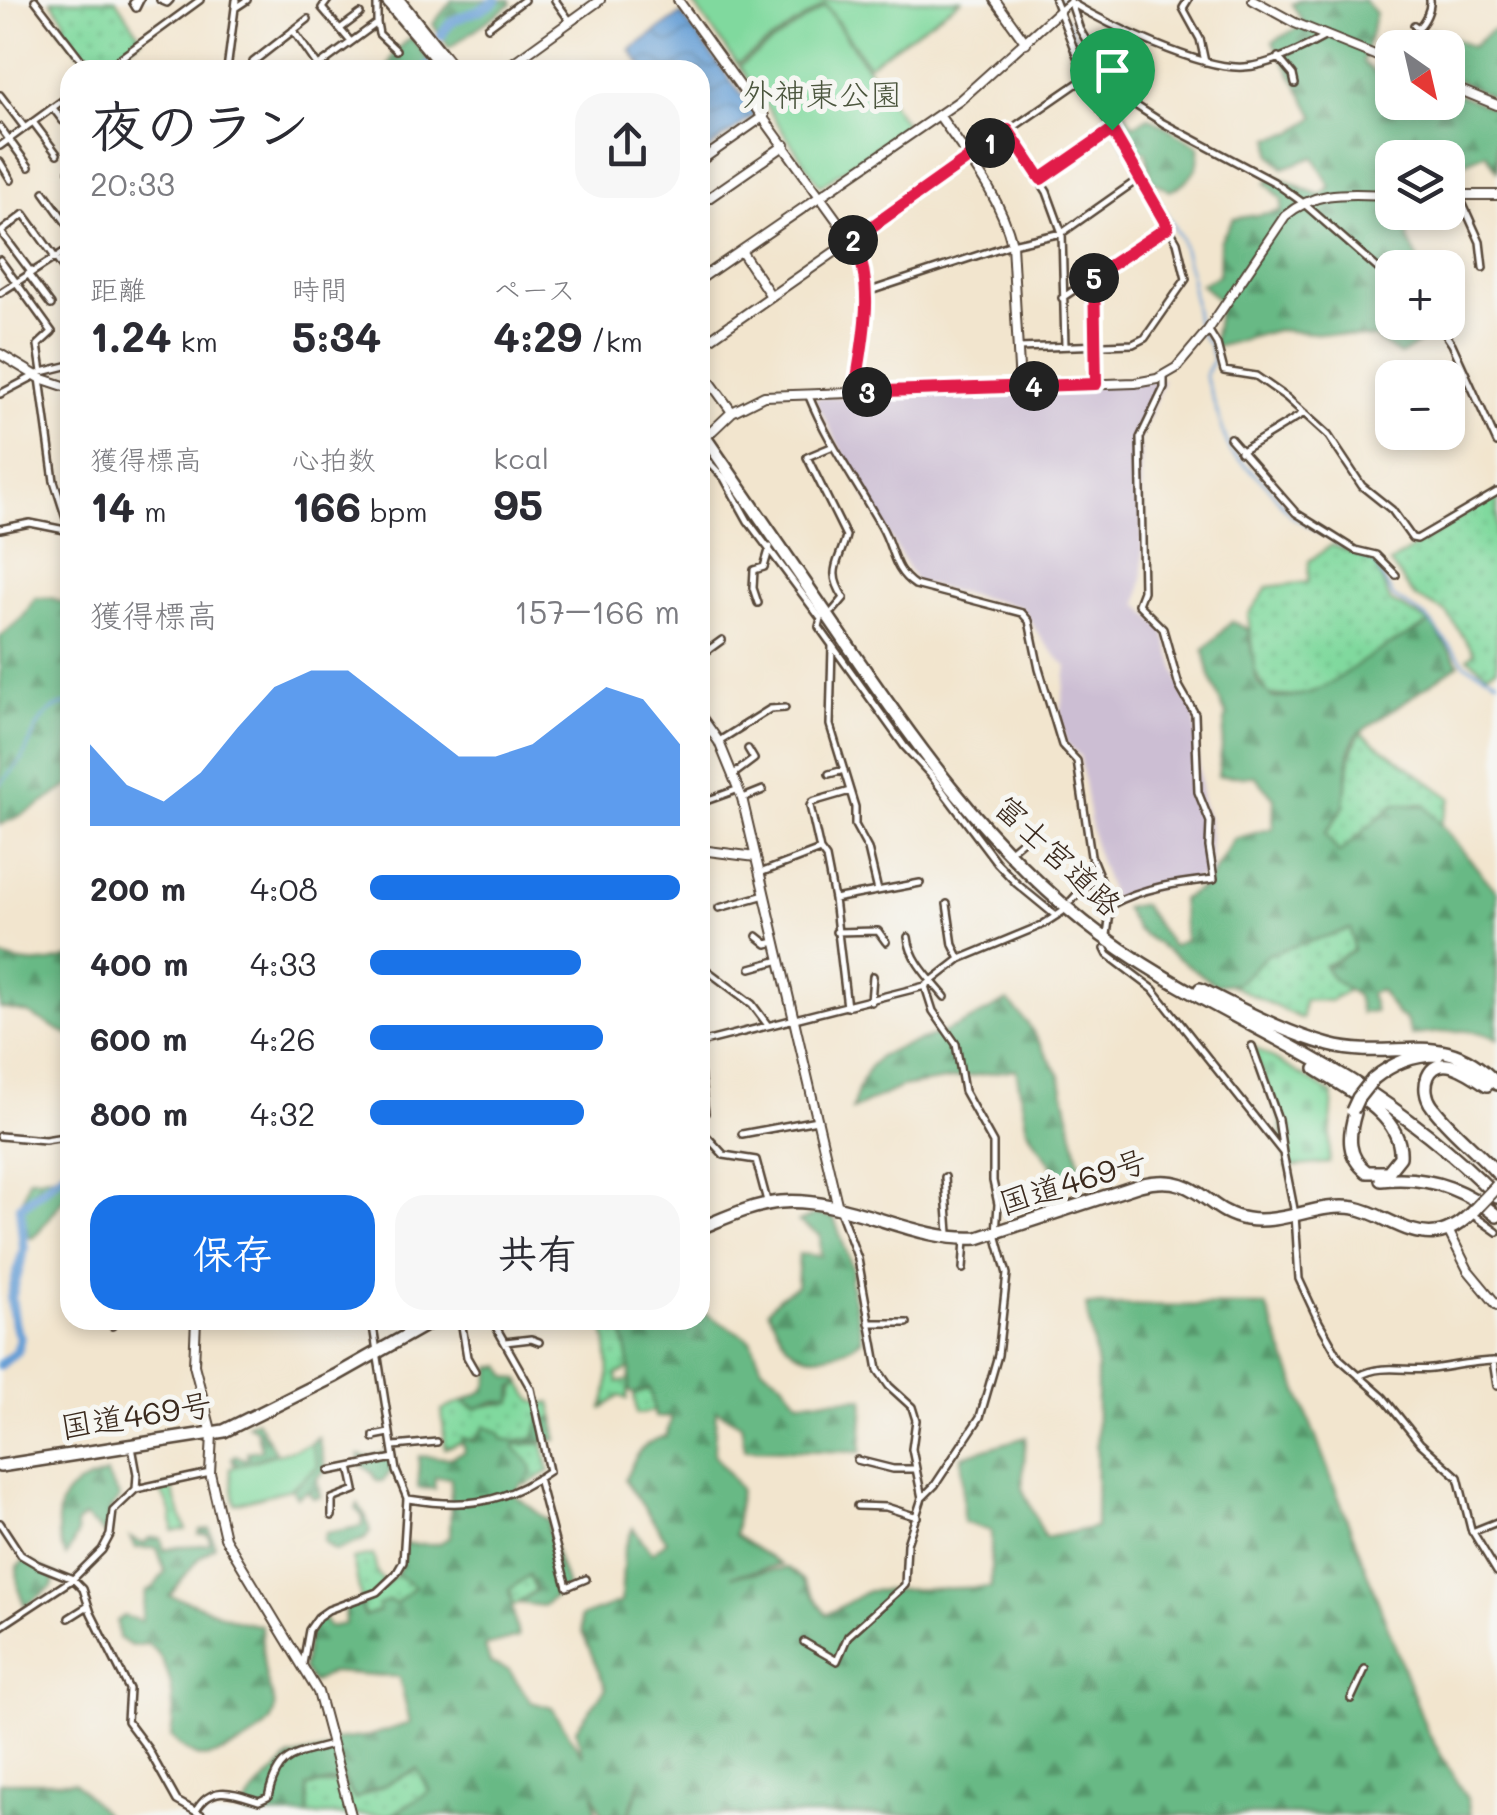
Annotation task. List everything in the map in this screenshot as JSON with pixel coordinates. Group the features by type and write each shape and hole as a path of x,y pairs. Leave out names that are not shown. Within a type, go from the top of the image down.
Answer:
{"highway":[{"path":"388,0 441,60"},
{"path":"398,0 443,60"},
{"name":"富士宮道路","path":"710,438 871,680 960,800 1015,862 1110,948 1348,1079 1458,1160 1497,1198"},
{"path":"1110,948 1325,1044 1375,1052 1438,1048 1465,1057 1495,1087"},
{"path":"1272,1039 1387,1120 1400,1147 1396,1166 1388,1172 1367,1172 1355,1162 1350,1146 1354,1112"},
{"path":"1495,1087 1472,1066 1436,1054 1396,1063 1358,1098 1348,1151 1358,1173 1377,1180 1414,1177 1435,1181 1464,1193 1497,1216"},
{"path":"1495,1087 1444,1065 1431,1071 1424,1092 1432,1106 1497,1173"},
{"name":"国道469号","path":"710,1224 768,1204 794,1202 838,1208 965,1238 996,1234 1154,1181 1189,1186 1245,1219 1334,1206 1356,1208 1416,1231 1448,1230"},
{"path":"1448,1230 1497,1186"},
{"name":"国道469号","path":"0,1466 212,1434 239,1425 414,1330"}],"street":[{"path":"34,0 81,60"},
{"path":"160,0 170,0"},
{"path":"118,60 200,0"},
{"path":"228,60 235,4 247,0"},
{"path":"328,0 322,8 352,42"},
{"path":"377,0 379,34 396,50"},
{"path":"488,27 516,2 524,0"},
{"path":"554,0 570,22"},
{"path":"516,60 600,0"},
{"path":"678,0 853,240 861,258 867,292 855,392"},
{"path":"995,0 1026,43"},
{"path":"1018,348 1132,344 1145,338 1186,279 1179,249 1085,78 1055,0"},
{"path":"1188,0 1183,8 1200,38 1205,62"},
{"path":"1253,0 1277,15 1375,55"},
{"path":"1414,25 1422,25 1430,0"},
{"path":"710,273 976,88 1070,1"},
{"path":"1070,1 1089,15 1205,62 1246,68 1326,35"},
{"path":"1070,1 1080,30 1118,94 1163,123 1264,176 1302,202 1375,266"},
{"path":"340,29 360,14"},
{"path":"256,60 308,19"},
{"path":"326,60 377,24"},
{"path":"293,30 310,60"},
{"path":"1278,57 1293,75 1295,84"},
{"path":"710,339 1085,78"},
{"path":"1465,92 1497,105"},
{"path":"0,95 25,128"},
{"path":"0,146 60,104"},
{"path":"54,108 60,117"},
{"path":"939,114 1000,208 1012,244 1020,387"},
{"path":"710,154 764,116"},
{"path":"33,122 57,154"},
{"path":"0,127 28,167"},
{"path":"1008,130 1041,179 1062,233 1065,346"},
{"path":"1041,179 1112,130"},
{"path":"710,194 784,145"},
{"path":"0,162 12,180"},
{"path":"867,292 1012,244 1062,233 1140,178"},
{"path":"44,192 60,214"},
{"path":"710,427 764,396 1146,382 1164,376 1176,368 1208,330 1285,216 1302,202 1322,196 1375,195"},
{"path":"1465,195 1497,195"},
{"path":"1465,205 1480,242 1483,268"},
{"path":"51,306 2,232 24,214 60,264"},
{"path":"1062,298 1168,227"},
{"path":"741,251 771,296"},
{"path":"0,293 60,255"},
{"path":"0,260 52,332 38,345 39,375 60,500"},
{"path":"1094,276 1096,384"},
{"path":"1208,330 1217,344 1224,371 1256,376 1304,413 1328,436 1362,486 1392,510 1412,538 1497,492"},
{"path":"1449,340 1497,443"},
{"path":"0,354 60,384"},
{"path":"0,394 60,368"},
{"path":"1111,905 1162,886 1214,879 1210,822 1198,792 1195,714 1179,686 1163,629 1138,604 1143,591 1140,438 1164,388 1164,376"},
{"path":"710,382 732,412"},
{"path":"808,394 831,447 882,528 902,576 915,585 1022,613 1029,621 1062,745 1077,761 1091,856 1111,905 1107,935"},
{"path":"1240,452 1304,413"},
{"path":"1230,438 1296,513 1355,550 1376,554 1396,575"},
{"path":"831,447 807,457 846,536 834,568 835,584 844,598 833,611"},
{"path":"710,463 724,478 748,521 820,619 819,628 905,747 1016,884 1059,914 960,959 925,986 710,1039"},
{"path":"0,529 30,523 60,529"},
{"path":"758,603 753,588 754,570 764,567 770,548"},
{"path":"710,649 722,640"},
{"path":"832,646 830,726 850,791 855,825 868,849 878,891"},
{"path":"719,742 770,709 785,708"},
{"path":"710,729 741,794 838,1208 858,1259 878,1370 912,1407 916,1420 912,1449 922,1498 906,1544 906,1586 848,1636 838,1661 804,1642"},
{"path":"748,749 761,767"},
{"path":"734,774 754,759"},
{"path":"830,774 844,770"},
{"path":"710,802 763,790"},
{"path":"847,1007 834,899 810,806 812,802 850,791"},
{"path":"1010,851 1024,838"},
{"path":"760,873 820,850"},
{"path":"710,851 756,857"},
{"path":"1072,902 1098,878"},
{"path":"834,899 920,883"},
{"path":"720,908 765,895"},
{"path":"947,904 953,944 960,959"},
{"path":"836,932 878,931 886,942"},
{"path":"756,936 767,944 776,942"},
{"path":"908,937 908,944 944,997"},
{"path":"1110,948 1108,954 1153,989 1283,1153"},
{"path":"752,968 780,960"},
{"path":"710,973 752,1004 767,1024"},
{"path":"871,1002 873,976"},
{"path":"922,1498 936,1485 976,1426 998,1355 1007,1274 996,1234 998,1204 992,1143 964,1091 956,1044 933,1011 925,986"},
{"path":"1252,1046 1278,1118 1294,1214 1299,1278 1340,1359 1383,1396 1420,1442 1458,1477 1472,1532 1497,1572"},
{"path":"742,1134 817,1120"},
{"path":"0,1136 60,1138"},
{"path":"710,1138 724,1155 756,1160 768,1204"},
{"path":"945,1177 949,1236"},
{"path":"1473,1211 1497,1232"},
{"path":"1448,1230 1468,1270 1497,1305"},
{"path":"925,1248 929,1232"},
{"path":"963,1268 965,1238"},
{"path":"869,1322 908,1323"},
{"path":"196,1330 194,1365 212,1434 210,1473 225,1538 324,1704 352,1815"},
{"path":"303,1668 309,1630 318,1617 377,1592 403,1562 407,1498 389,1433 374,1330"},
{"path":"463,1330 467,1358 475,1371"},
{"path":"407,1498 449,1505 502,1497 548,1471 530,1389 498,1330"},
{"path":"505,1342 539,1342"},
{"path":"1359,1376 1387,1368 1433,1369 1463,1362 1495,1361 1497,1386"},
{"path":"374,1438 389,1433"},
{"path":"394,1446 437,1442"},
{"path":"132,1447 138,1474 136,1489"},
{"path":"329,1471 394,1458"},
{"path":"858,1460 893,1469 916,1469"},
{"path":"332,1516 332,1499 355,1490 350,1467"},
{"path":"0,1627 74,1579 102,1550 110,1535 113,1511 136,1489 210,1473"},
{"path":"538,1478 567,1586 586,1579"},
{"path":"857,1506 886,1507 917,1517"},
{"path":"1472,1532 1497,1522"},
{"path":"0,1524 20,1555 74,1579 83,1590 129,1689 127,1721 148,1749 177,1802 199,1813 207,1796 226,1790 259,1801 268,1797 278,1767 294,1753 334,1745"},
{"path":"68,1618 88,1606"},
{"path":"1351,1699 1365,1669"}],"shaded area":[{"path":"1164,380 1140,438 1143,578 1138,604 1163,629 1184,697 1195,714 1202,803 1209,819 1211,875 1113,900 1094,845 1080,756 1066,743 1060,713 1067,667 1044,642 1021,607 916,582 814,398"}],"green space":[{"path":"51,0 116,0 142,38 109,60 86,60 59,27 66,22"},
{"path":"452,0 510,0 511,4 449,48 433,24"},
{"path":"691,0 961,0 868,65 825,4 737,64"},
{"path":"1301,0 1364,0 1376,13 1363,62 1375,73 1375,120 1465,120 1465,97 1497,110 1497,170 1486,153 1465,162 1465,140 1375,140 1375,230 1408,230 1414,250 1375,250 1375,339 1277,330 1212,348 1220,302 1201,284 1219,275 1220,241 1233,219 1281,211 1282,200 1266,183 1275,176 1320,196 1331,188 1314,157 1283,168 1271,154 1271,138 1294,132 1315,117 1273,42 1304,24 1292,4"},
{"name":"外神東公園","path":"825,6 907,126 820,186 739,66"},
{"path":"1492,30 1497,30 1497,99 1465,84 1465,44 1472,47"},
{"path":"411,37 429,60 391,60"},
{"path":"1120,105 1133,125 1149,117 1199,146 1196,168 1184,183 1170,191 1152,181 1146,153 1130,143 1110,110"},
{"path":"1377,340 1424,340 1400,355"},
{"path":"1497,493 1497,668 1487,673 1468,658 1474,652 1446,612 1415,597 1390,563"},
{"path":"1332,545 1375,563 1390,601 1431,623 1371,657 1324,690 1297,697 1269,695 1255,672 1248,615 1268,587 1308,582 1309,561"},
{"path":"35,598 60,602 60,792 0,825 0,637 23,617"},
{"path":"1232,621 1248,629 1257,682 1273,698 1317,690 1431,623 1459,664 1356,735 1349,754 1344,806 1325,834 1339,853 1394,804 1425,806 1497,892 1497,1039 1466,1031 1411,1035 1406,1020 1398,1016 1380,990 1370,993 1375,1011 1361,1013 1357,996 1333,979 1325,967 1353,951 1351,929 1268,954 1238,983 1216,985 1137,930 1124,908 1142,904 1172,946 1185,940 1181,900 1206,885 1234,839 1273,828 1274,798 1255,776 1218,776 1226,715 1204,650"},
{"path":"1360,732 1451,798 1440,826 1424,804 1394,804 1339,853 1326,834 1344,806 1351,755"},
{"path":"1351,928 1355,950 1324,966 1348,990 1330,1001 1304,1000 1302,1019 1231,985 1268,954"},
{"path":"0,956 35,963 60,960 60,1031 27,1013 0,1008"},
{"path":"1008,1001 1028,1024 1060,1076 1085,1186 1059,1176 1027,1129 1016,1069 901,1087 852,1110 865,1075 881,1056"},
{"path":"1252,1046 1333,1094 1329,1163 1287,1167 1280,1119"},
{"path":"60,1174 60,1204 32,1238 17,1218 29,1178"},
{"path":"816,1214 834,1218 853,1270 850,1281 862,1339 836,1353 816,1356 788,1345 768,1310 780,1296 797,1286 799,1254 821,1256 820,1235 799,1222"},
{"path":"1086,1305 1266,1306 1428,1733 1467,1799 1471,1815 630,1815 642,1776 628,1815 602,1815 594,1793 596,1815 391,1815 429,1792 418,1769 355,1799 343,1778 334,1740 370,1736 410,1723 399,1677 332,1672 312,1683 303,1669 309,1630 322,1615 329,1627 345,1624 344,1607 359,1602 365,1616 379,1611 378,1606 389,1600 395,1604 415,1587 396,1575 403,1562 405,1544 438,1544 450,1537 451,1478 435,1477 434,1489 418,1488 419,1456 449,1458 464,1452 462,1438 474,1441 485,1426 500,1433 502,1439 535,1437 541,1419 555,1420 557,1440 516,1444 531,1465 532,1474 513,1494 549,1521 548,1529 567,1587 543,1606 519,1603 536,1590 529,1575 509,1590 518,1637 485,1646 490,1663 509,1670 531,1702 552,1708 583,1756 576,1729 606,1688 582,1632 580,1617 621,1602 624,1549 633,1528 652,1553 667,1541 625,1480 640,1451 666,1436 672,1418 655,1417 650,1389 635,1394 629,1390 630,1368 623,1330 710,1330 710,1316 751,1340 762,1367 782,1381 798,1401 864,1398 861,1452 745,1449 741,1424 716,1410 714,1454 740,1489 735,1535 781,1565 731,1576 788,1568 803,1580 826,1615 868,1591 991,1587 991,1531 963,1522 962,1456 1026,1437 1022,1488 1045,1538 1096,1527 1097,1366"},
{"path":"604,1330 623,1330 630,1368 617,1374 618,1382 630,1380 627,1399 620,1396 601,1409 607,1391"},
{"path":"502,1366 508,1377 521,1383 513,1387 512,1402 493,1402 476,1409 464,1401 486,1388 491,1367"},
{"path":"521,1383 535,1402 551,1402 555,1420 541,1419 536,1437 515,1441 462,1439 463,1442 445,1448 442,1410 464,1401 472,1408 512,1402"},
{"path":"650,1388 654,1411 637,1414 634,1394"},
{"path":"257,1420 276,1453 235,1466 232,1458 236,1455 244,1459 249,1456 247,1452 261,1449 256,1429 247,1425"},
{"path":"318,1437 326,1470 317,1478 320,1497 313,1498 307,1491 297,1497 292,1489 318,1466 311,1443"},
{"path":"311,1444 318,1466 290,1489 235,1504 230,1468"},
{"path":"543,1444 549,1471 526,1485 532,1474 514,1447"},
{"path":"388,1452 392,1459 390,1471 382,1481 377,1481 362,1466 359,1455 369,1457"},
{"path":"106,1474 120,1498 110,1509 106,1535 84,1517 76,1525 78,1533 66,1556 58,1529 63,1501 75,1487"},
{"path":"171,1485 186,1530 173,1531 170,1509 158,1490"},
{"path":"358,1504 370,1532 365,1539 335,1551 323,1541 326,1533 363,1526 363,1517 356,1509"},
{"path":"210,1529 215,1546 197,1560 169,1596 261,1625 264,1668 274,1712 253,1737 205,1757 189,1753 171,1737 173,1699 163,1662 147,1644 131,1646 119,1638 117,1621 124,1616 141,1621 146,1591 154,1587 165,1571 157,1548 136,1548 130,1538 144,1544 149,1538 161,1538 164,1550 210,1544 209,1535 199,1534 200,1530"},
{"path":"373,1555 383,1581 387,1583 396,1575 416,1587 395,1604 388,1600 379,1611 364,1616 353,1559"},
{"path":"25,1560 56,1575 52,1587 25,1606 18,1589 17,1567"},
{"path":"529,1575 536,1590 513,1606 509,1589"},
{"path":"334,1748 341,1780 307,1787 309,1815 247,1815 243,1810 253,1793 289,1758"},
{"path":"418,1769 432,1794 391,1815 309,1815 306,1787 343,1782 354,1799"},
{"path":"0,1782 74,1782 106,1815 0,1815"}],"water":[{"path":"681,14 756,114 710,148 710,60 638,60 630,50"}],"waterway":[{"path":"441,36 452,22 496,0"},
{"path":"1065,17 1118,134 1181,239 1198,331 1209,344 1213,360 1205,375 1230,452 1265,483 1291,516 1347,548"},
{"path":"1354,552 1375,563 1393,597 1427,618 1466,665 1497,680"},
{"path":"0,784 20,762 36,728 60,706"},
{"path":"0,1365 17,1351 20,1337 11,1298 24,1249 20,1207 60,1176"}],"route":[{"path":"1008,130 1041,179 1112,130 1168,227 1094,276 1096,384 855,392 867,284 853,240 1008,130"}]}
